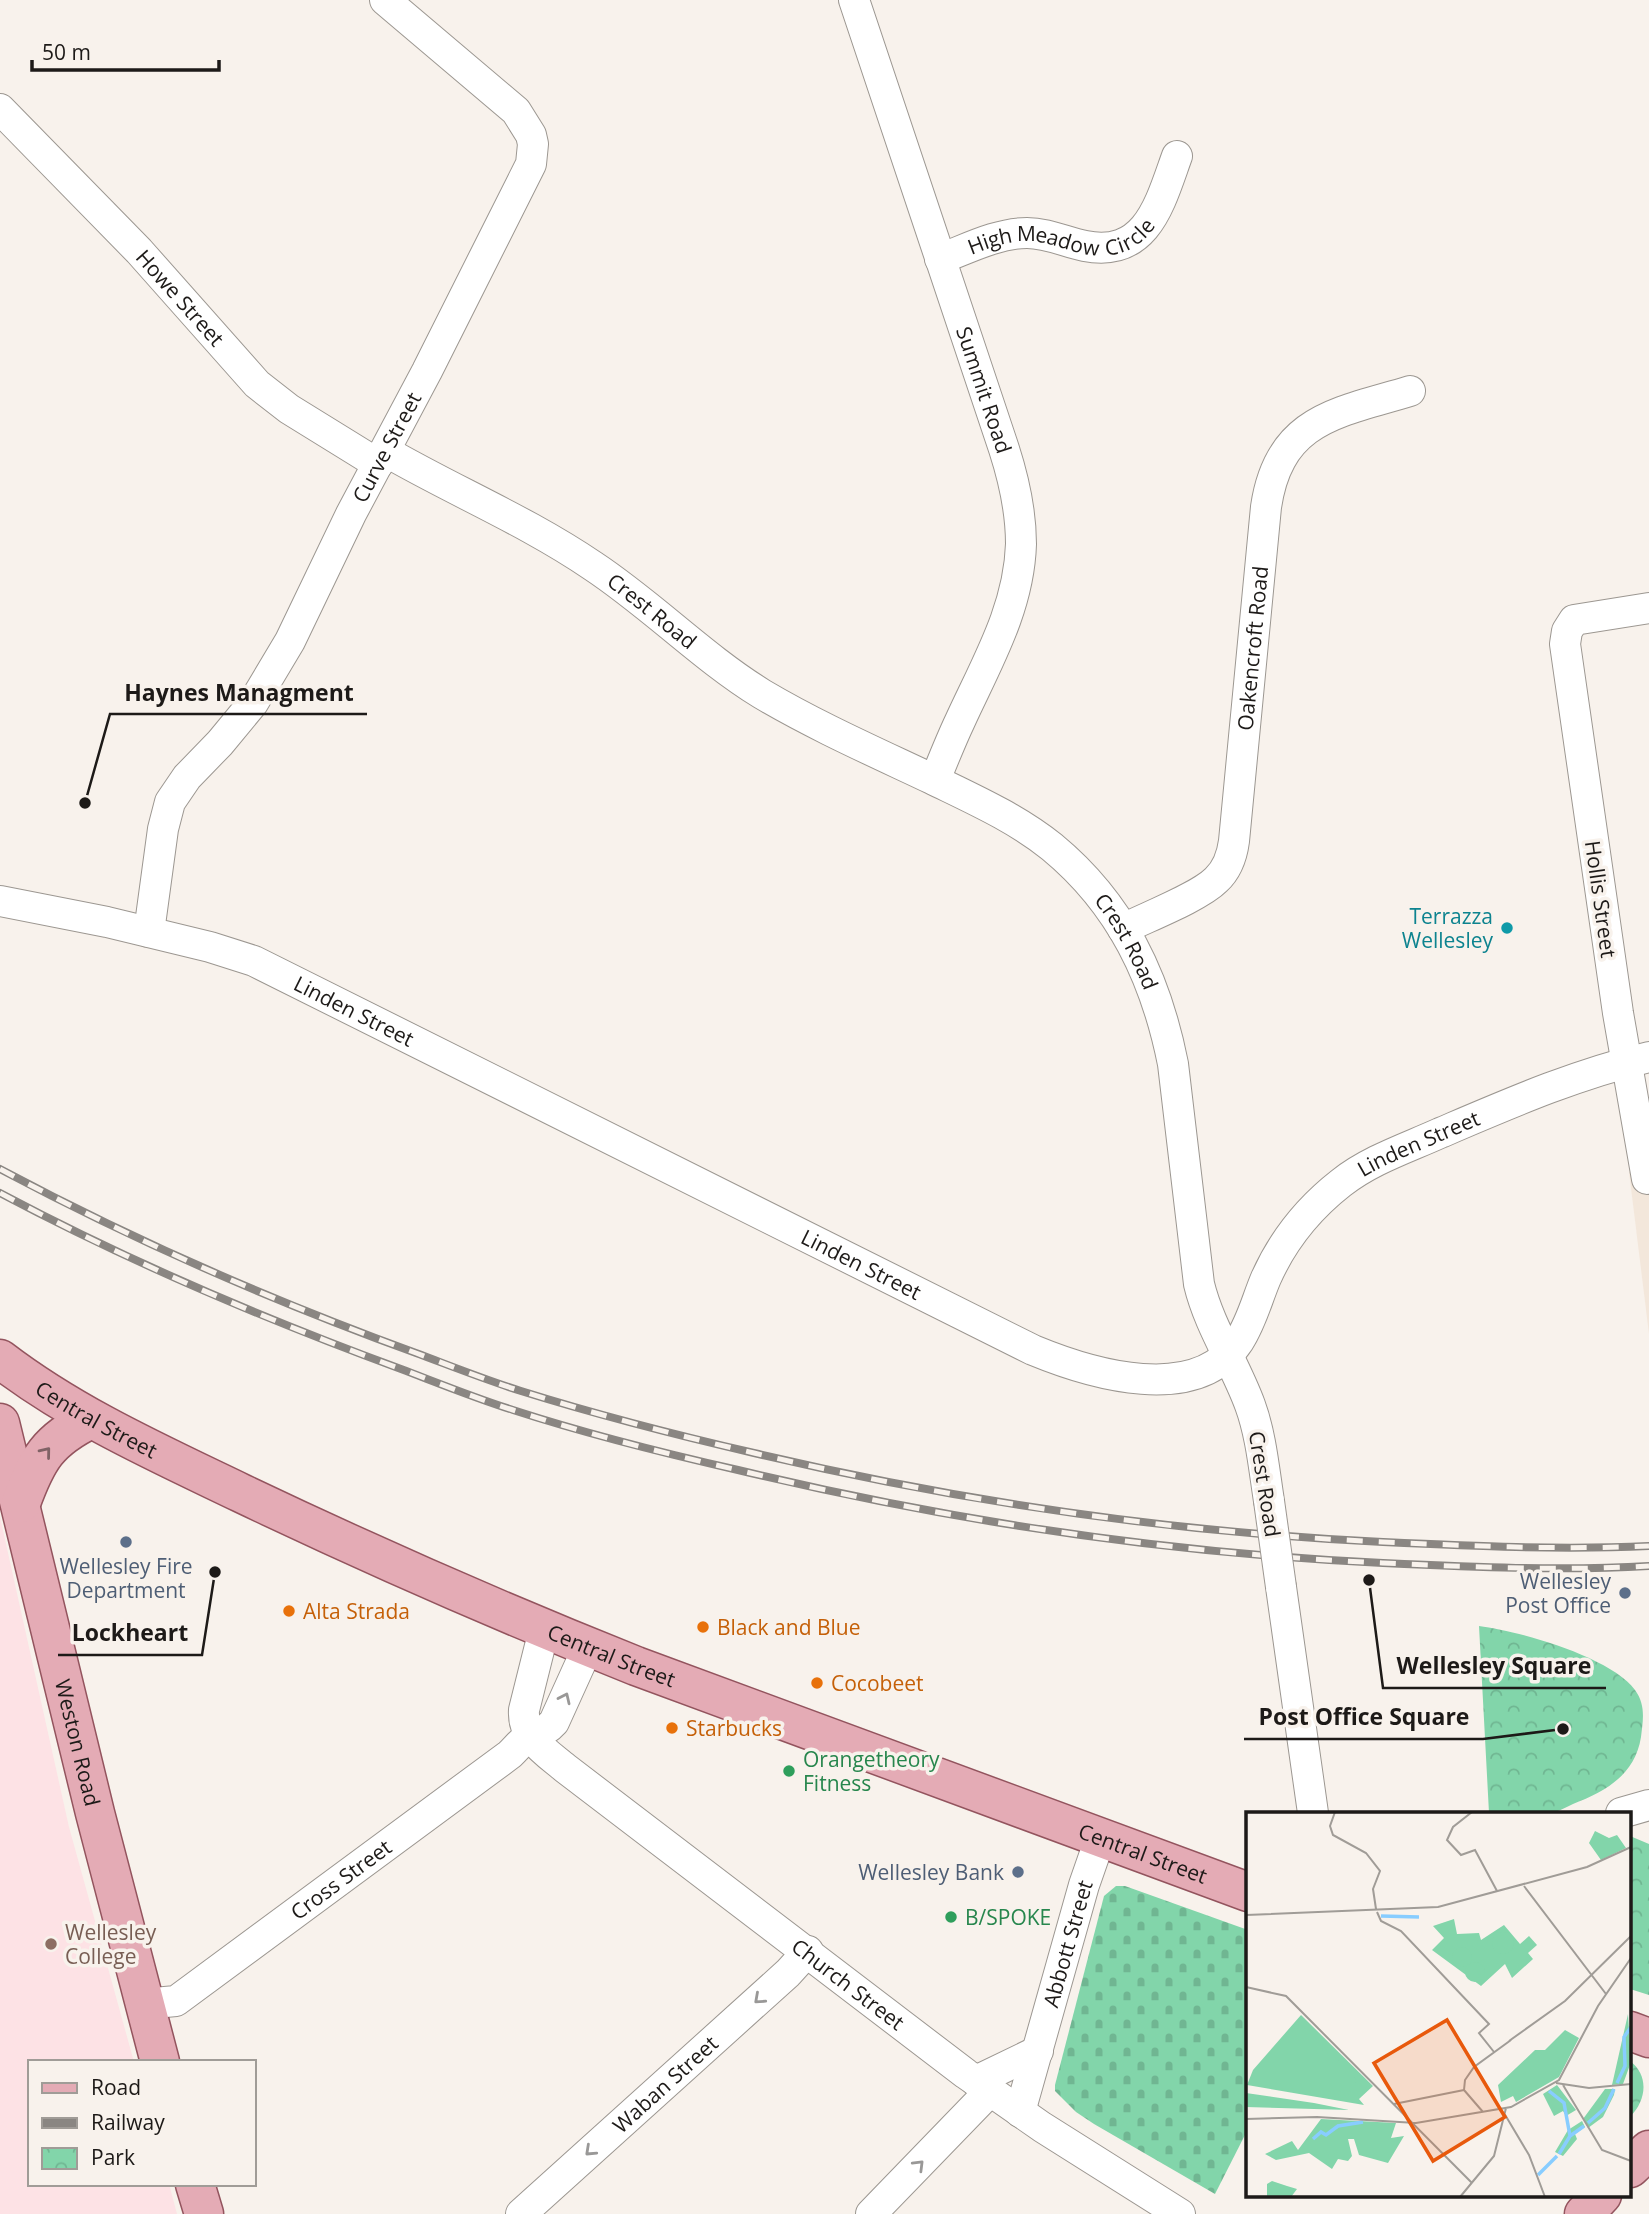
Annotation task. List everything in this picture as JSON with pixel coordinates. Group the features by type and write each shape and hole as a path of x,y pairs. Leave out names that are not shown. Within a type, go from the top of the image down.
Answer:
{"main road":[{"name":"Central Street","path":"0,1359 91,1419 286,1514 544,1630 1246,1891"},
{"path":"21,1503 31,1475 46,1449 71,1429 91,1419"},
{"name":"Weston Road","path":"0,1423 143,2004 159,2060"},
{"path":"1632,2032 1649,2038"},
{"path":"1632,2166 1649,2150"},
{"path":"196,2186 204,2214"},
{"path":"1584,2214 1601,2196"}],"street":[{"name":"Curve Street","path":"149,932 163,829 170,802 187,777 229,734 259,693 290,641 531,164 533,144 528,127 516,111 385,0"},
{"name":"Summit Road","path":"854,0 1011,472 1018,506 1021,542 1016,580 1003,630 934,780"},
{"name":"Howe Street","path":"0,109 139,251 257,384 289,409 381,457"},
{"name":"High Meadow Circle","path":"940,259 999,237 1022,233 1041,234 1098,248 1125,244 1140,233 1153,215 1177,156"},
{"name":"Oakencroft Road","path":"1123,929 1207,887 1221,875 1230,858 1234,841 1266,506 1269,485 1282,457 1293,440 1319,420 1410,391"},
{"name":"Crest Road","path":"381,457 520,520 570,550 610,577 720,665 764,695 1006,817 1051,847 1102,899 1123,929 1149,978 1166,1028 1203,1300 1253,1415 1269,1501 1312,1812"},
{"name":"Hollis Street","path":"1647,1179 1638,1060 1565,659 1566,637 1574,620 1649,608"},
{"name":"Linden Street","path":"0,901 149,932 243,956 289,976 1046,1356 1110,1374 1153,1380 1191,1375 1227,1356 1245,1330 1283,1247 1310,1211 1343,1182 1380,1159 1489,1112 1572,1080 1638,1060"},
{"path":"529,1736 523,1721 524,1710 544,1630"},
{"name":"Cross Street","path":"143,2004 176,2001 509,1755 529,1736 548,1730 588,1647"},
{"name":"Church Street","path":"529,1736 565,1768 983,2086 1180,2214"},
{"path":"1625,1812 1649,1805"},
{"name":"Abbott Street","path":"1020,2112 1084,1885 1100,1839"},
{"name":"Waban Street","path":"521,2214 788,1973 808,1951"},
{"path":"871,2214 983,2086 1038,2051"}],"shaded area":[{"path":"1649,1169 1649,1334 1629,1172"},
{"name":"Wellesley College","path":"0,1517 69,1827 133,2060 28,2060 28,2186 170,2186 177,2214 0,2214"}],"green space":[{"path":"1479,1626 1517,1633 1563,1647 1606,1667 1635,1690 1642,1707 1641,1737 1632,1762 1617,1780 1597,1793 1554,1812 1489,1812"},
{"path":"1632,1837 1649,1844 1649,1995 1632,1990"},
{"path":"1116,1886 1125,1886 1246,1929 1246,2133 1215,2194 1094,2124 1076,2112 1055,2091 1104,1896"},
{"path":"1632,2063 1640,2073 1644,2088 1632,2115"}],"railway":[{"path":"0,1169 102,1221 257,1291 482,1378 637,1424 754,1453 988,1500 1224,1531 1483,1546 1649,1546"},
{"path":"0,1193 197,1288 298,1330 541,1419 710,1464 898,1505 1139,1543 1383,1563 1483,1567 1649,1566"}],"place":[{"name":"Haynes Managment","path":"85,803"},
{"name":"Terrazza Wellesley","path":"1507,928"},
{"name":"Wellesley Fire Department","path":"126,1542"},
{"name":"Lockheart","path":"215,1572"},
{"name":"Wellesley Square","path":"1369,1580"},
{"name":"Wellesley Post Office","path":"1625,1593"},
{"name":"Alta Strada","path":"289,1611"},
{"name":"Black and Blue","path":"703,1627"},
{"name":"Cocobeet","path":"817,1683"},
{"name":"Starbucks","path":"672,1728"},
{"name":"Post Office Square","path":"1563,1729"},
{"name":"Orangetheory Fitness","path":"789,1771"},
{"name":"Wellesley Bank","path":"1018,1872"},
{"name":"B/SPOKE","path":"951,1917"},
{"name":"Wellesley College","path":"51,1944"}]}
